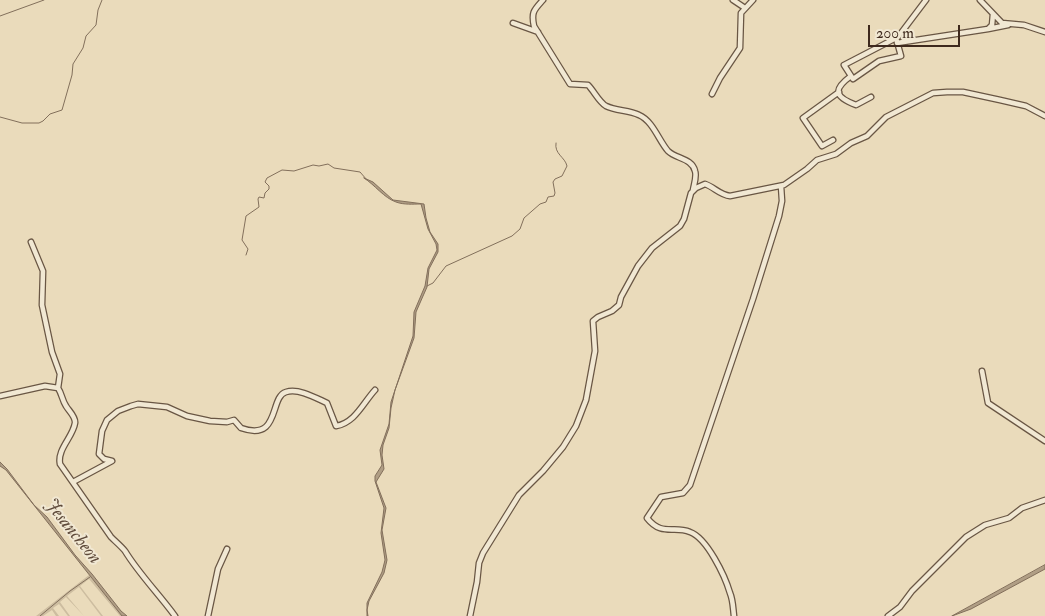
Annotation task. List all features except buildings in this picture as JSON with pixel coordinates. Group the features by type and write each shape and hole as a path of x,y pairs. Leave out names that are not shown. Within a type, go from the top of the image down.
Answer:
{"street":[{"path":"470,616 478,579 479,563 486,547 519,495 543,471 566,443 576,426 586,400 593,362 595,346 593,321 619,305 621,297 636,269 648,252 680,226 684,219 696,176 692,165 686,159 674,155 667,150 662,140 641,115 605,106 588,85 570,84 534,26 532,19 534,9 543,0"},
{"path":"733,0 745,8"},
{"path":"712,94 740,48 741,16 745,8 753,0"},
{"path":"926,0 897,40 901,56 880,61 853,79 844,65 897,40 988,29 1009,24"},
{"path":"983,1 1002,23 1024,25 1045,32"},
{"path":"988,29 993,22 993,14"},
{"path":"513,23 539,32"},
{"path":"851,76 840,85 839,92 843,99 856,105 871,97"},
{"path":"834,140 822,146 803,118 839,92"},
{"path":"692,191 705,184 723,195 730,196 781,186 817,160 836,154 851,143 867,136 886,117 933,93 963,92 1026,106 1045,116"},
{"path":"734,616 730,593 706,545 691,532 664,530 647,518 661,497 683,493 690,484 779,216 782,201 781,186"},
{"path":"31,242 42,271 42,305 52,352 60,374 58,388 75,421 59,459 62,467 111,537 123,549 138,571 175,616"},
{"path":"982,371 988,403 1045,442"},
{"path":"0,396 44,386 58,388"},
{"path":"73,482 112,461 104,459 99,454 103,429 112,415 131,406 138,404 167,407 187,416 210,421 228,422 234,420 241,428 257,431 270,421 280,396 284,392 289,391 307,394 317,400 326,402 336,426 344,424 355,416 375,390"},
{"path":"888,616 900,607 912,591 966,537 985,525 1010,518 1022,508 1045,500"},
{"path":"208,616 218,569 227,549"}],"shaded area":[{"path":"364,178 373,182 393,200 424,204 430,232 438,244 438,252 429,269 427,287 416,312 414,338 395,390 413,336 414,312 425,286 428,268 437,250 428,229 421,204 402,204 396,202 392,200 384,194"},
{"path":"395,390 389,428 383,445 384,469 376,482 386,508 382,530 387,560 384,573 369,601 367,610 367,603 382,572 385,560 381,533 384,508 375,481 375,476 382,465 380,450 389,424 391,402"},
{"path":"0,462 127,616 122,616 6,470 0,466"},
{"path":"1045,565 1045,569 971,609 952,616"},
{"path":"89,575 123,616 120,616 89,579 80,586 103,616 101,616 79,587 67,596 84,616 66,597 60,602 70,616 59,604 53,608 59,616 56,616 52,610 43,616 36,616"}],"waterway":[{"path":"0,16 44,0"},
{"path":"0,117 22,123 39,123 50,114 62,110 72,75 73,64 83,48 86,36 96,25 98,10 102,0"},
{"path":"427,286 433,283 446,266 512,236 520,229 524,218 540,204 546,202 548,197 554,196 553,182 562,176 567,166 558,153 556,143"},
{"path":"246,255 248,249 242,240 246,216 259,207 259,197 264,198 265,193 269,189 265,182 267,178 282,170 294,171 313,165 328,164 334,168 360,172 367,180"},
{"name":"Jesancheon","path":"40,616 90,577"}]}
